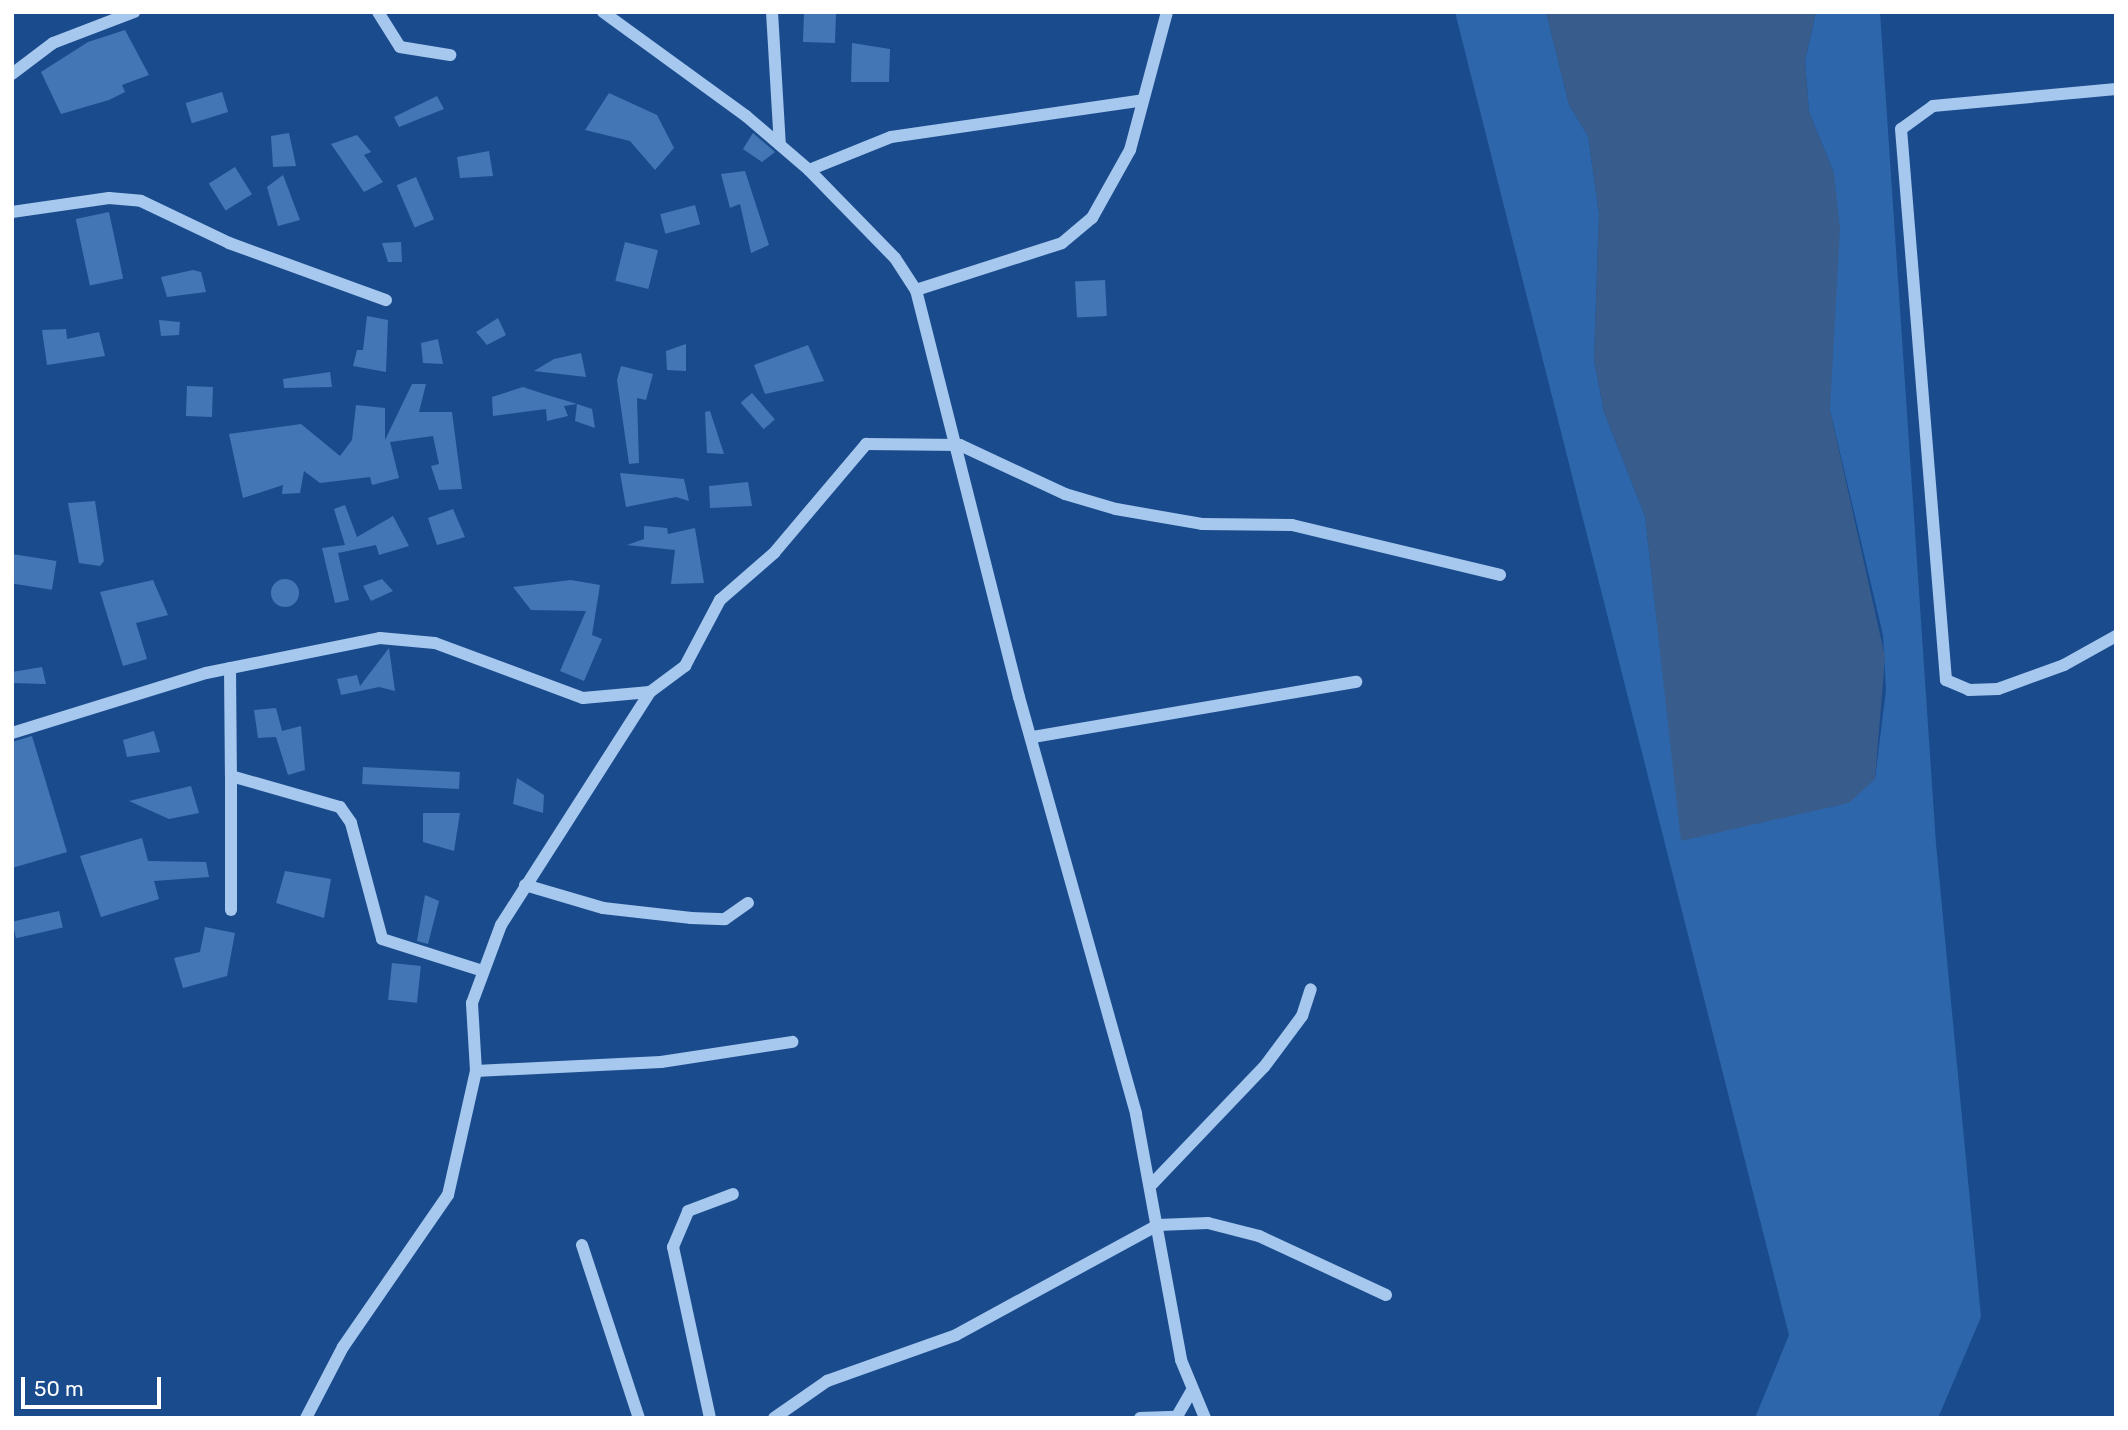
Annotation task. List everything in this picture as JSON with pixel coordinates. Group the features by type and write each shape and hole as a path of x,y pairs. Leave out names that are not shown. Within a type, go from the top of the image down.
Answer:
{"street":[{"path":"12,74 53,43 134,12"},
{"path":"378,12 400,47 450,55"},
{"path":"603,12 780,145 809,170 895,258 916,290 960,445 1033,737 1152,1184 1191,1392 1205,1418"},
{"path":"772,12 780,145"},
{"path":"916,290 1022,259 1081,231 1130,150 1139,101 1167,12"},
{"path":"2116,89 1933,106 1901,129 1946,680 1969,690 1998,689 2064,665 2116,636"},
{"path":"809,170 891,137 1139,101"},
{"path":"12,212 109,198 141,201 229,243 386,300"},
{"path":"306,1418 343,1348 449,1195 476,1071 472,1003 480,970 525,886 650,692 685,666 720,600 774,552 866,444 960,445 1065,494 1116,509 1202,524 1292,525 1500,575"},
{"path":"12,733 230,668 380,638 435,643 583,698 650,692"},
{"path":"230,668 231,910"},
{"path":"1033,737 1356,682"},
{"path":"231,776 340,807 351,823 382,939 480,970"},
{"path":"525,886 603,908 691,918 725,919 748,903"},
{"path":"1152,1184 1279,1049 1311,989"},
{"path":"476,1071 662,1062 792,1042"},
{"path":"710,1418 673,1247 688,1210 733,1194"},
{"path":"774,1418 827,1381 956,1335 1094,1254 1158,1225 1208,1223 1259,1236 1387,1295"},
{"path":"582,1245 639,1418"},
{"path":"1140,1418 1176,1418 1191,1392"}],"shaded area":[{"path":"1455,12 1546,12 1569,105 1588,136 1599,214 1594,360 1604,412 1645,516 1682,840 1875,779 1886,690 1883,635 1830,410 1834,173 1809,112 1805,61 1816,12 1880,12 1936,844 1981,1317 1938,1418 1755,1418 1789,1335"},
{"path":"1546,12 1816,12 1805,61 1809,112 1834,173 1840,229 1830,410 1885,657 1875,779 1849,803 1681,841 1645,516 1604,412 1594,360 1599,214 1588,136 1569,105"}],"building":[{"path":"804,13 836,14 835,43 803,42"},
{"path":"125,30 149,75 122,85 125,92 109,100 61,114 41,72 88,42"},
{"path":"852,43 890,49 889,82 851,82"},
{"path":"222,92 228,112 192,123 186,103"},
{"path":"609,93 657,115 674,148 655,170 630,141 585,130"},
{"path":"437,96 444,109 399,127 394,117"},
{"path":"289,133 296,166 273,167 271,136"},
{"path":"753,133 775,152 762,162 743,149"},
{"path":"357,135 371,152 364,155 383,182 364,192 331,144"},
{"path":"489,151 493,176 460,178 457,157"},
{"path":"235,167 252,194 226,211 209,183"},
{"path":"745,171 769,245 751,253 740,204 730,208 721,174"},
{"path":"283,175 300,220 278,226 267,187"},
{"path":"416,177 434,219 415,228 397,185"},
{"path":"695,205 700,224 665,234 660,214"},
{"path":"109,212 123,279 90,286 76,219"},
{"path":"401,242 402,262 388,262 382,243"},
{"path":"625,242 658,250 648,289 615,281"},
{"path":"193,270 201,272 206,292 167,297 161,277"},
{"path":"1105,280 1107,316 1077,318 1075,282"},
{"path":"367,316 388,320 386,372 353,366 357,350 363,350"},
{"path":"498,318 506,335 487,345 476,332"},
{"path":"159,320 180,322 179,335 161,336"},
{"path":"66,329 67,339 99,332 105,356 47,365 42,330"},
{"path":"438,339 443,364 423,363 421,343"},
{"path":"686,344 686,371 667,370 666,351"},
{"path":"808,345 824,381 765,394 754,365"},
{"path":"581,353 586,377 534,371 554,359"},
{"path":"621,366 653,374 646,400 637,398 639,463 629,464 617,380"},
{"path":"330,372 332,387 284,388 283,379"},
{"path":"412,384 426,384 419,412 452,412 462,489 439,490 431,466 439,464 433,436 390,442 399,478 372,485 370,477 320,483 304,471 300,493 282,494 283,485 243,498 229,434 301,424 340,456 352,440 356,405 385,408 385,440"},
{"path":"187,386 213,387 212,417 186,416"},
{"path":"523,387 577,404 564,406 568,416 547,421 546,409 493,416 492,397"},
{"path":"752,393 775,419 764,429 741,403"},
{"path":"577,404 592,409 595,428 575,421"},
{"path":"710,411 724,454 707,453 705,412"},
{"path":"620,473 684,479 689,501 676,497 626,507"},
{"path":"748,482 752,506 710,508 709,486"},
{"path":"95,501 104,561 100,566 79,563 68,503"},
{"path":"345,505 357,537 393,516 409,546 379,555 376,545 338,553 349,600 335,603 322,548 345,545 334,509"},
{"path":"453,509 465,537 437,545 428,518"},
{"path":"644,526 667,528 668,534 695,528 704,583 671,584 675,550 627,545 644,539"},
{"path":"12,554 56,561 52,590 12,583"},
{"path":"285,579 295,583 299,593 295,603 285,607 275,603 271,593 275,583"},
{"path":"382,579 393,591 371,601 363,586"},
{"path":"153,580 168,615 136,623 147,659 123,666 100,592"},
{"path":"571,580 600,585 592,635 602,639 584,681 560,671 586,611 531,610 513,587"},
{"path":"389,648 395,691 379,687 341,695 337,679 357,675 360,686"},
{"path":"42,667 46,684 12,683 12,672"},
{"path":"276,708 282,731 301,726 305,770 288,775 276,737 258,738 254,710"},
{"path":"154,731 160,752 127,757 123,740"},
{"path":"32,736 67,852 12,868 12,742"},
{"path":"363,767 460,772 459,789 362,784"},
{"path":"517,778 544,795 543,813 513,804"},
{"path":"191,786 199,813 169,819 129,801"},
{"path":"423,813 460,813 454,851 423,842"},
{"path":"142,838 148,861 206,862 209,877 154,881 159,899 101,917 80,856"},
{"path":"285,871 331,879 324,918 276,903"},
{"path":"425,895 439,901 428,944 417,941"},
{"path":"59,911 63,928 16,938 12,922"},
{"path":"205,927 235,933 227,976 183,988 174,958 200,952"},
{"path":"392,963 421,966 417,1003 388,1000"}]}
